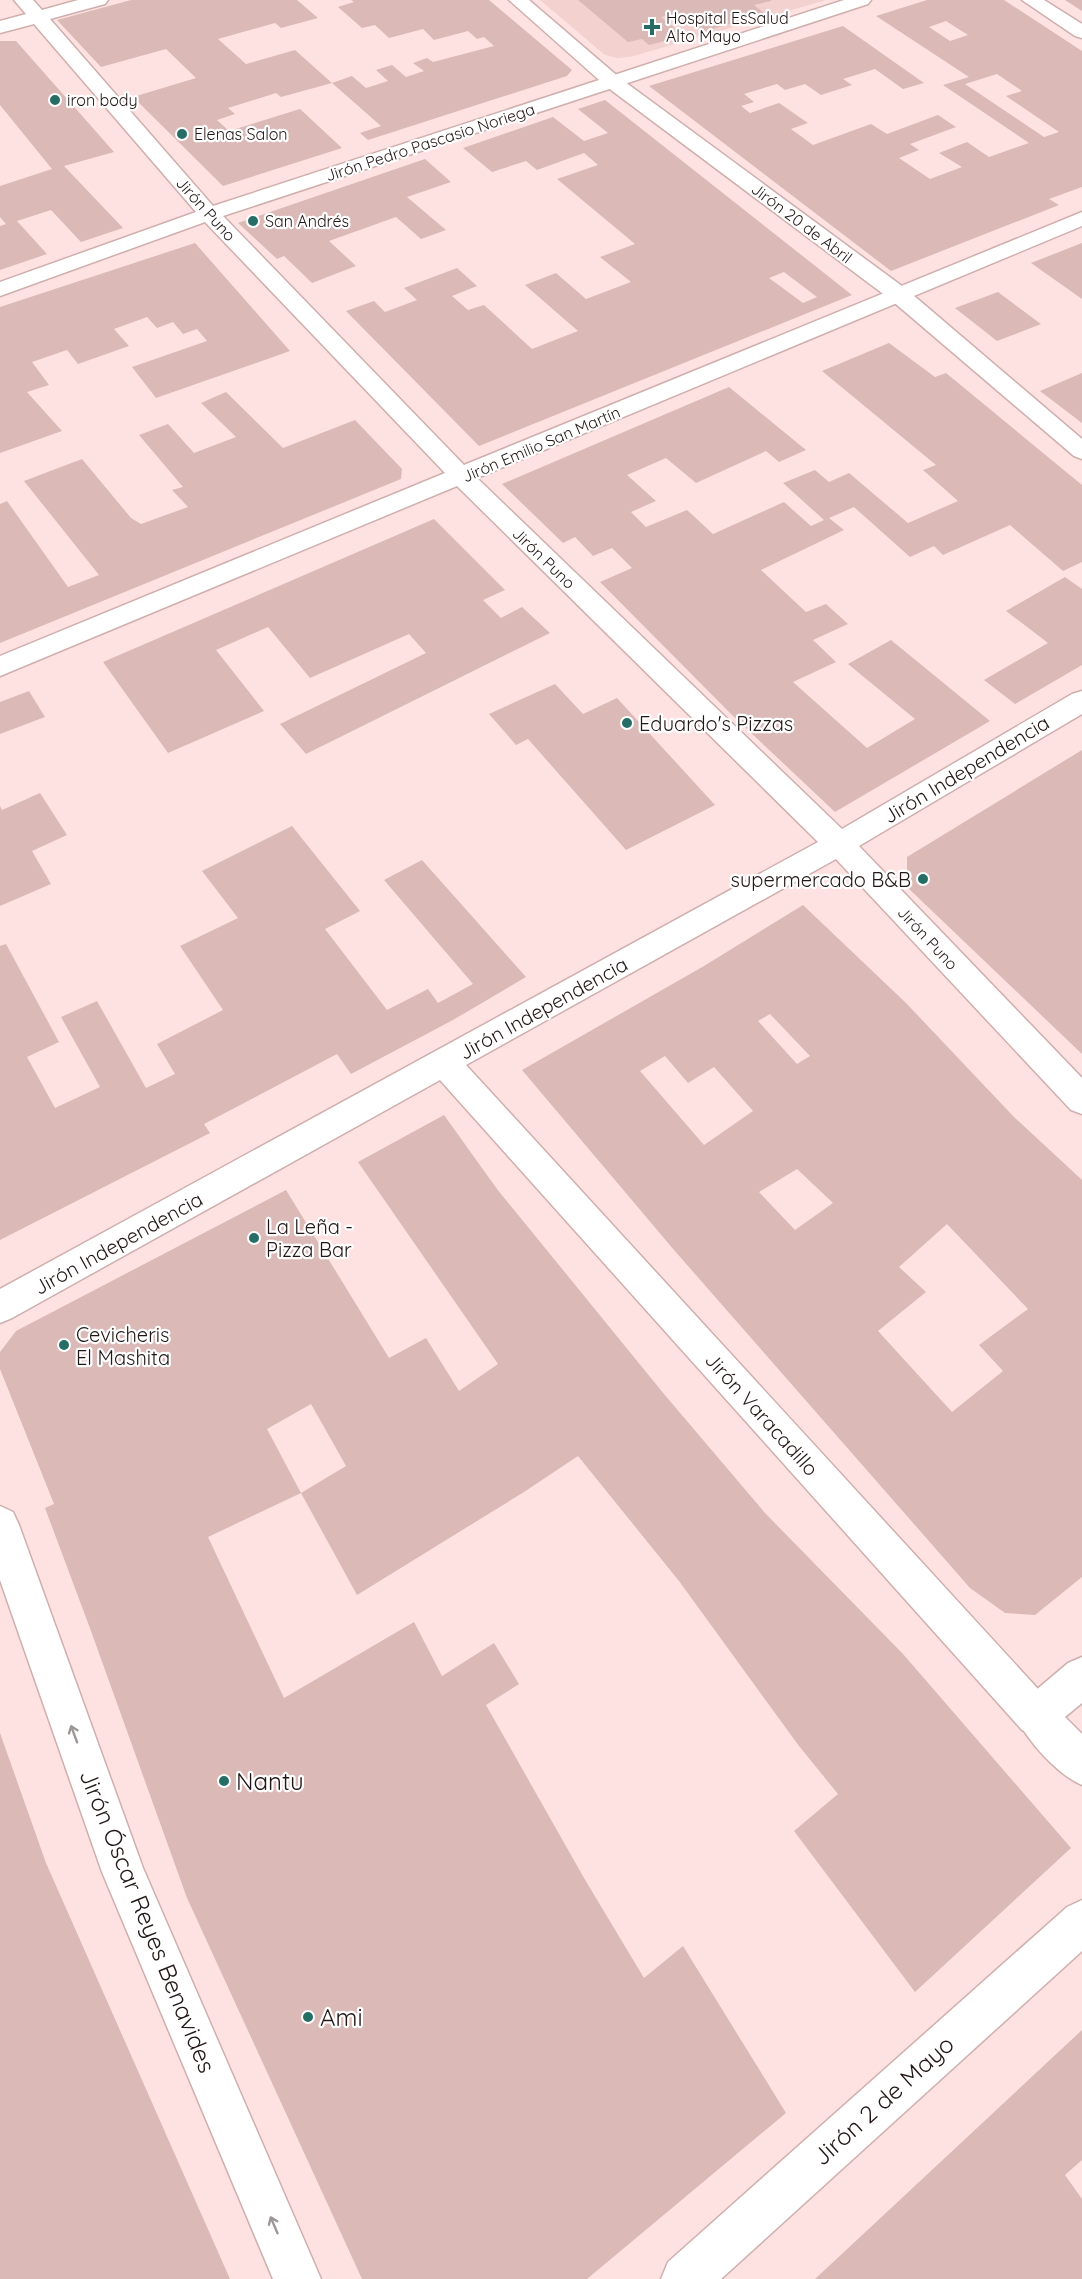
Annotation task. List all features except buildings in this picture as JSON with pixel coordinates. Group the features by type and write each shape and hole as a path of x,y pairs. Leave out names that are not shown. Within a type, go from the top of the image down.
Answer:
{"street":[{"path":"0,27 31,8 99,0"},
{"name":"Jirón 20 de Abril","path":"518,0 614,83 898,294 1082,451"},
{"name":"Jirón Pedro Pascasio Noriega","path":"0,289 209,214 862,0"},
{"path":"1031,0 1082,32"},
{"name":"Jirón Puno","path":"31,8 209,214 462,477 839,844 1082,1100"},
{"name":"Jirón Emilio San Martín","path":"0,667 1082,218"},
{"name":"Jirón Independencia","path":"0,1308 839,844 1082,700"},
{"name":"Jirón Varacadillo","path":"444,1063 1082,1764"},
{"name":"Jirón Óscar Reyes Benavides","path":"0,1525 123,1872 297,2279"},
{"path":"1036,1716 1082,1677"},
{"name":"Jirón 2 de Mayo","path":"685,2279 1082,1922"}],"shaded area":[{"name":"Hospital EsSalud Alto Mayo","path":"540,0 826,0 630,57 617,58 605,55"}],"place":[{"name":"Hospital EsSalud Alto Mayo","path":"652,27"},
{"name":"iron body","path":"55,100"},
{"name":"Elenas Salon","path":"182,134"},
{"name":"San Andrés","path":"253,221"},
{"name":"Eduardo's Pizzas","path":"627,723"},
{"name":"supermercado B&B","path":"923,879"},
{"name":"La Leña - Pizza Bar","path":"254,1238"},
{"name":"Cevicheris El Mashita","path":"64,1345"},
{"name":"Nantu","path":"224,1781"},
{"name":"Ami","path":"308,2017"}]}
